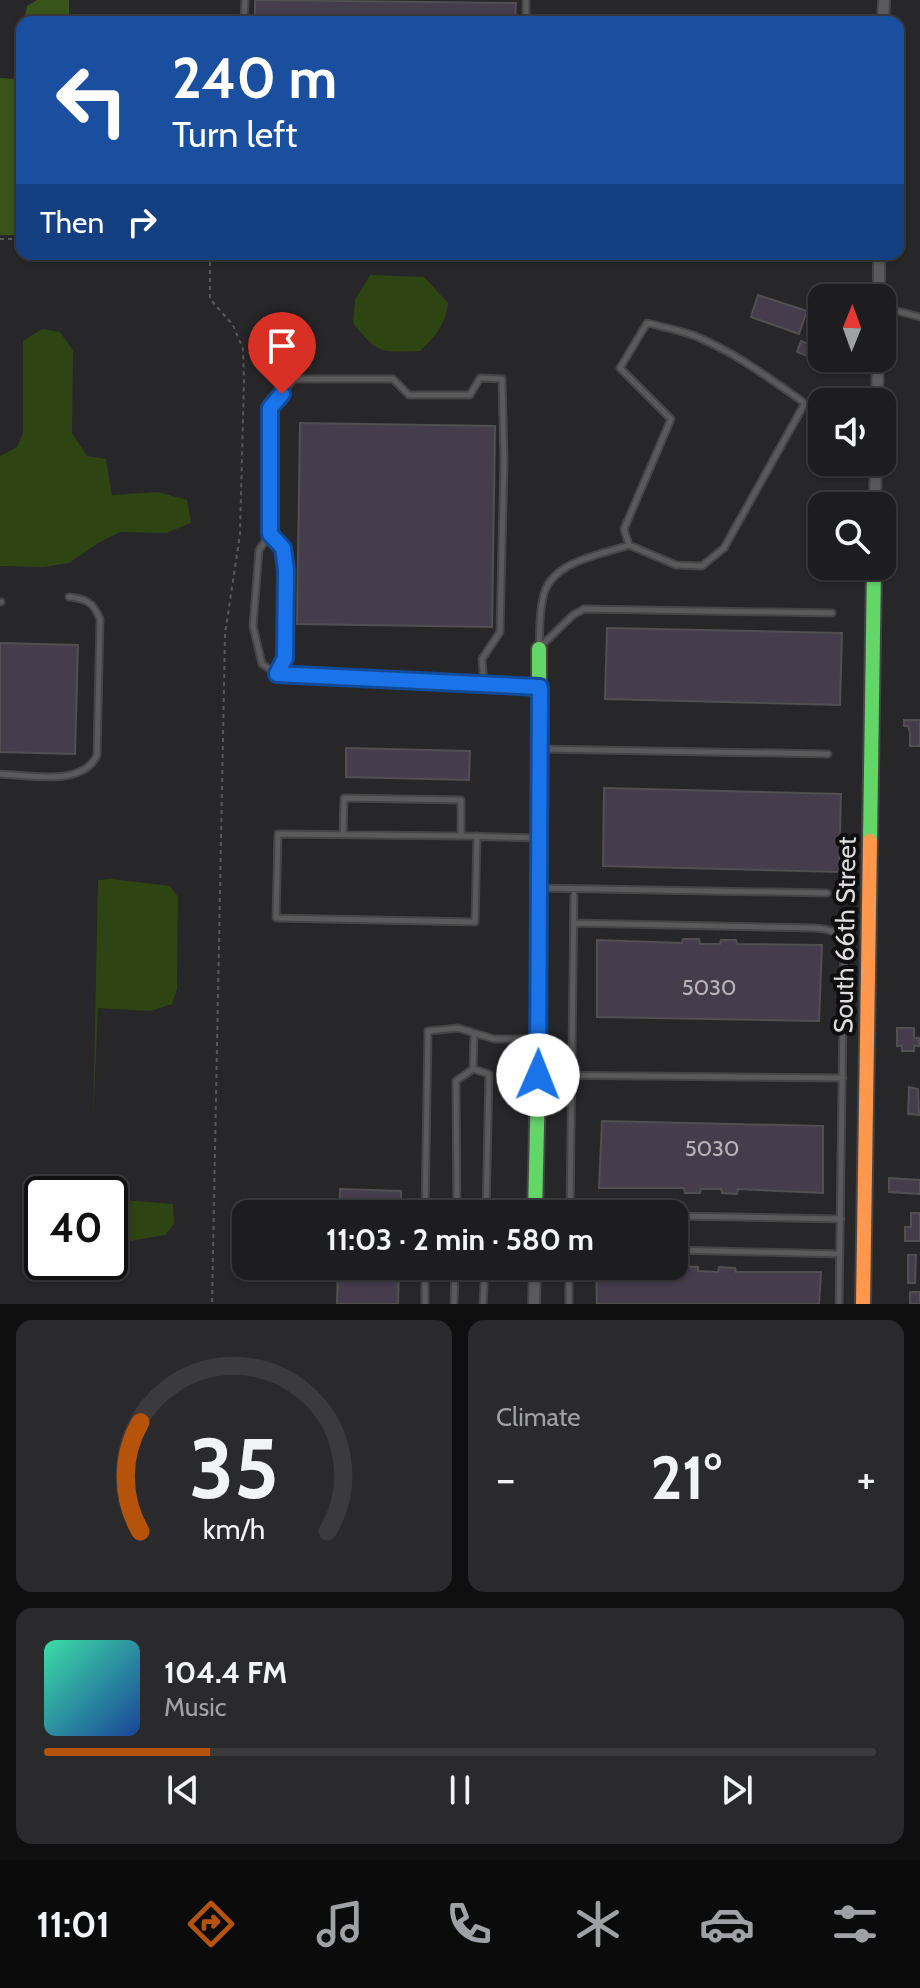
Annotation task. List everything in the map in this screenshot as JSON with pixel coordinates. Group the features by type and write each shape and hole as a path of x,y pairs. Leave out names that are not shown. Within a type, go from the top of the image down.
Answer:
{"street":[{"path":"879,260 879,284"},
{"name":"South 66th Street","path":"863,1304 874,580"},
{"path":"535,1200 539,1039 539,649"},
{"path":"534,1304 535,1280"}],"lane":[{"path":"896,311 920,317"},
{"path":"629,545 624,529 671,419 620,368 647,323 695,336 725,351 808,405"},
{"path":"484,685 482,659 500,632 504,461 502,379 480,378 470,395 409,395 393,379 294,379 270,408 270,534 259,550 253,626 262,664 277,674 484,685 540,687"},
{"path":"539,649 543,597 549,580 562,568 629,545 676,565 702,566 724,548 805,403"},
{"path":"270,534 283,548 286,570 285,658 277,674"},
{"path":"0,774 68,776 89,768 97,755 100,619 95,606 86,599 69,597"},
{"path":"539,649 573,615 584,609 832,613"},
{"path":"540,749 828,754"},
{"path":"343,835 344,798 461,800 461,836"},
{"path":"477,836 475,922 276,918 278,834 477,836 539,838"},
{"path":"539,888 827,893"},
{"path":"570,1200 574,889"},
{"path":"574,923 815,928 829,929 841,936 844,944 839,1304"},
{"path":"425,1200 428,1031 458,1028 494,1039 539,1039"},
{"path":"473,1069 474,1033"},
{"path":"457,1200 456,1081 473,1069"},
{"path":"473,1069 489,1074 486,1200"},
{"path":"538,1075 843,1078"},
{"path":"688,1216 841,1219"},
{"path":"688,1250 840,1254"},
{"path":"425,1280 425,1304"},
{"path":"454,1304 455,1280"},
{"path":"483,1304 484,1280"},
{"path":"569,1280 569,1304"}],"path":[{"path":"210,260 210,299 233,325 243,349 244,380 240,534 225,634 212,1304"}],"green space":[{"path":"37,0 69,0 69,16 25,16 27,6"},
{"path":"16,73 16,235 0,235 0,78 15,79"},
{"path":"370,275 424,277 448,303 439,330 420,351 381,349 353,323 355,300"},
{"path":"42,329 60,332 73,350 72,433 87,456 106,459 112,495 158,492 187,500 191,523 166,533 120,532 69,563 44,567 0,566 0,456 17,447 23,433 23,341"},
{"path":"98,880 170,886 178,897 177,989 172,1004 151,1011 98,1008 93,1122"},
{"path":"128,1200 173,1204 174,1224 165,1235 130,1241"}],"building":[{"path":"255,0 516,3 515,16 255,16"},
{"path":"758,295 807,311 799,334 751,317"},
{"path":"801,341 808,344 808,356 797,352"},
{"path":"300,423 495,426 492,627 297,624"},
{"path":"607,628 842,633 840,705 605,699"},
{"path":"0,643 78,645 75,754 0,752"},
{"path":"904,720 920,720 920,746 910,746 910,733 908,726 904,726"},
{"path":"346,748 470,751 469,780 346,777"},
{"path":"604,788 841,794 839,872 603,866"},
{"path":"683,939 699,939 700,944 736,940 737,944 822,945 819,1021 597,1017 597,940 682,943"},
{"path":"897,1028 914,1028 914,1038 919,1038 919,1046 914,1046 914,1051 902,1051 902,1046 897,1046"},
{"path":"909,1087 918,1089 919,1115 908,1114"},
{"path":"602,1121 823,1126 823,1193 738,1189 737,1194 722,1193 721,1189 701,1189 700,1193 685,1193 684,1188 599,1188"},
{"path":"889,1178 920,1180 920,1194 889,1192"},
{"path":"340,1189 401,1191 401,1200 340,1200"},
{"path":"911,1213 920,1213 920,1241 905,1241 905,1227 911,1227"},
{"path":"908,1255 916,1255 915,1283 908,1283"},
{"path":"688,1266 698,1267 698,1271 718,1272 719,1267 735,1268 736,1272 821,1272 819,1304 597,1304 596,1280 688,1280"},
{"path":"338,1280 399,1280 398,1304 337,1304"},
{"path":"910,1292 920,1292 920,1304 910,1304"}],"traffic: fast":[{"path":"870,841 874,580"},
{"path":"535,1200 539,1039 539,649"}],"traffic: slow":[{"path":"863,1304 870,841"}],"route":[{"path":"282,394 270,408 269,464 270,534 283,548 286,570 285,658 277,674 540,687 538,1075"}]}
